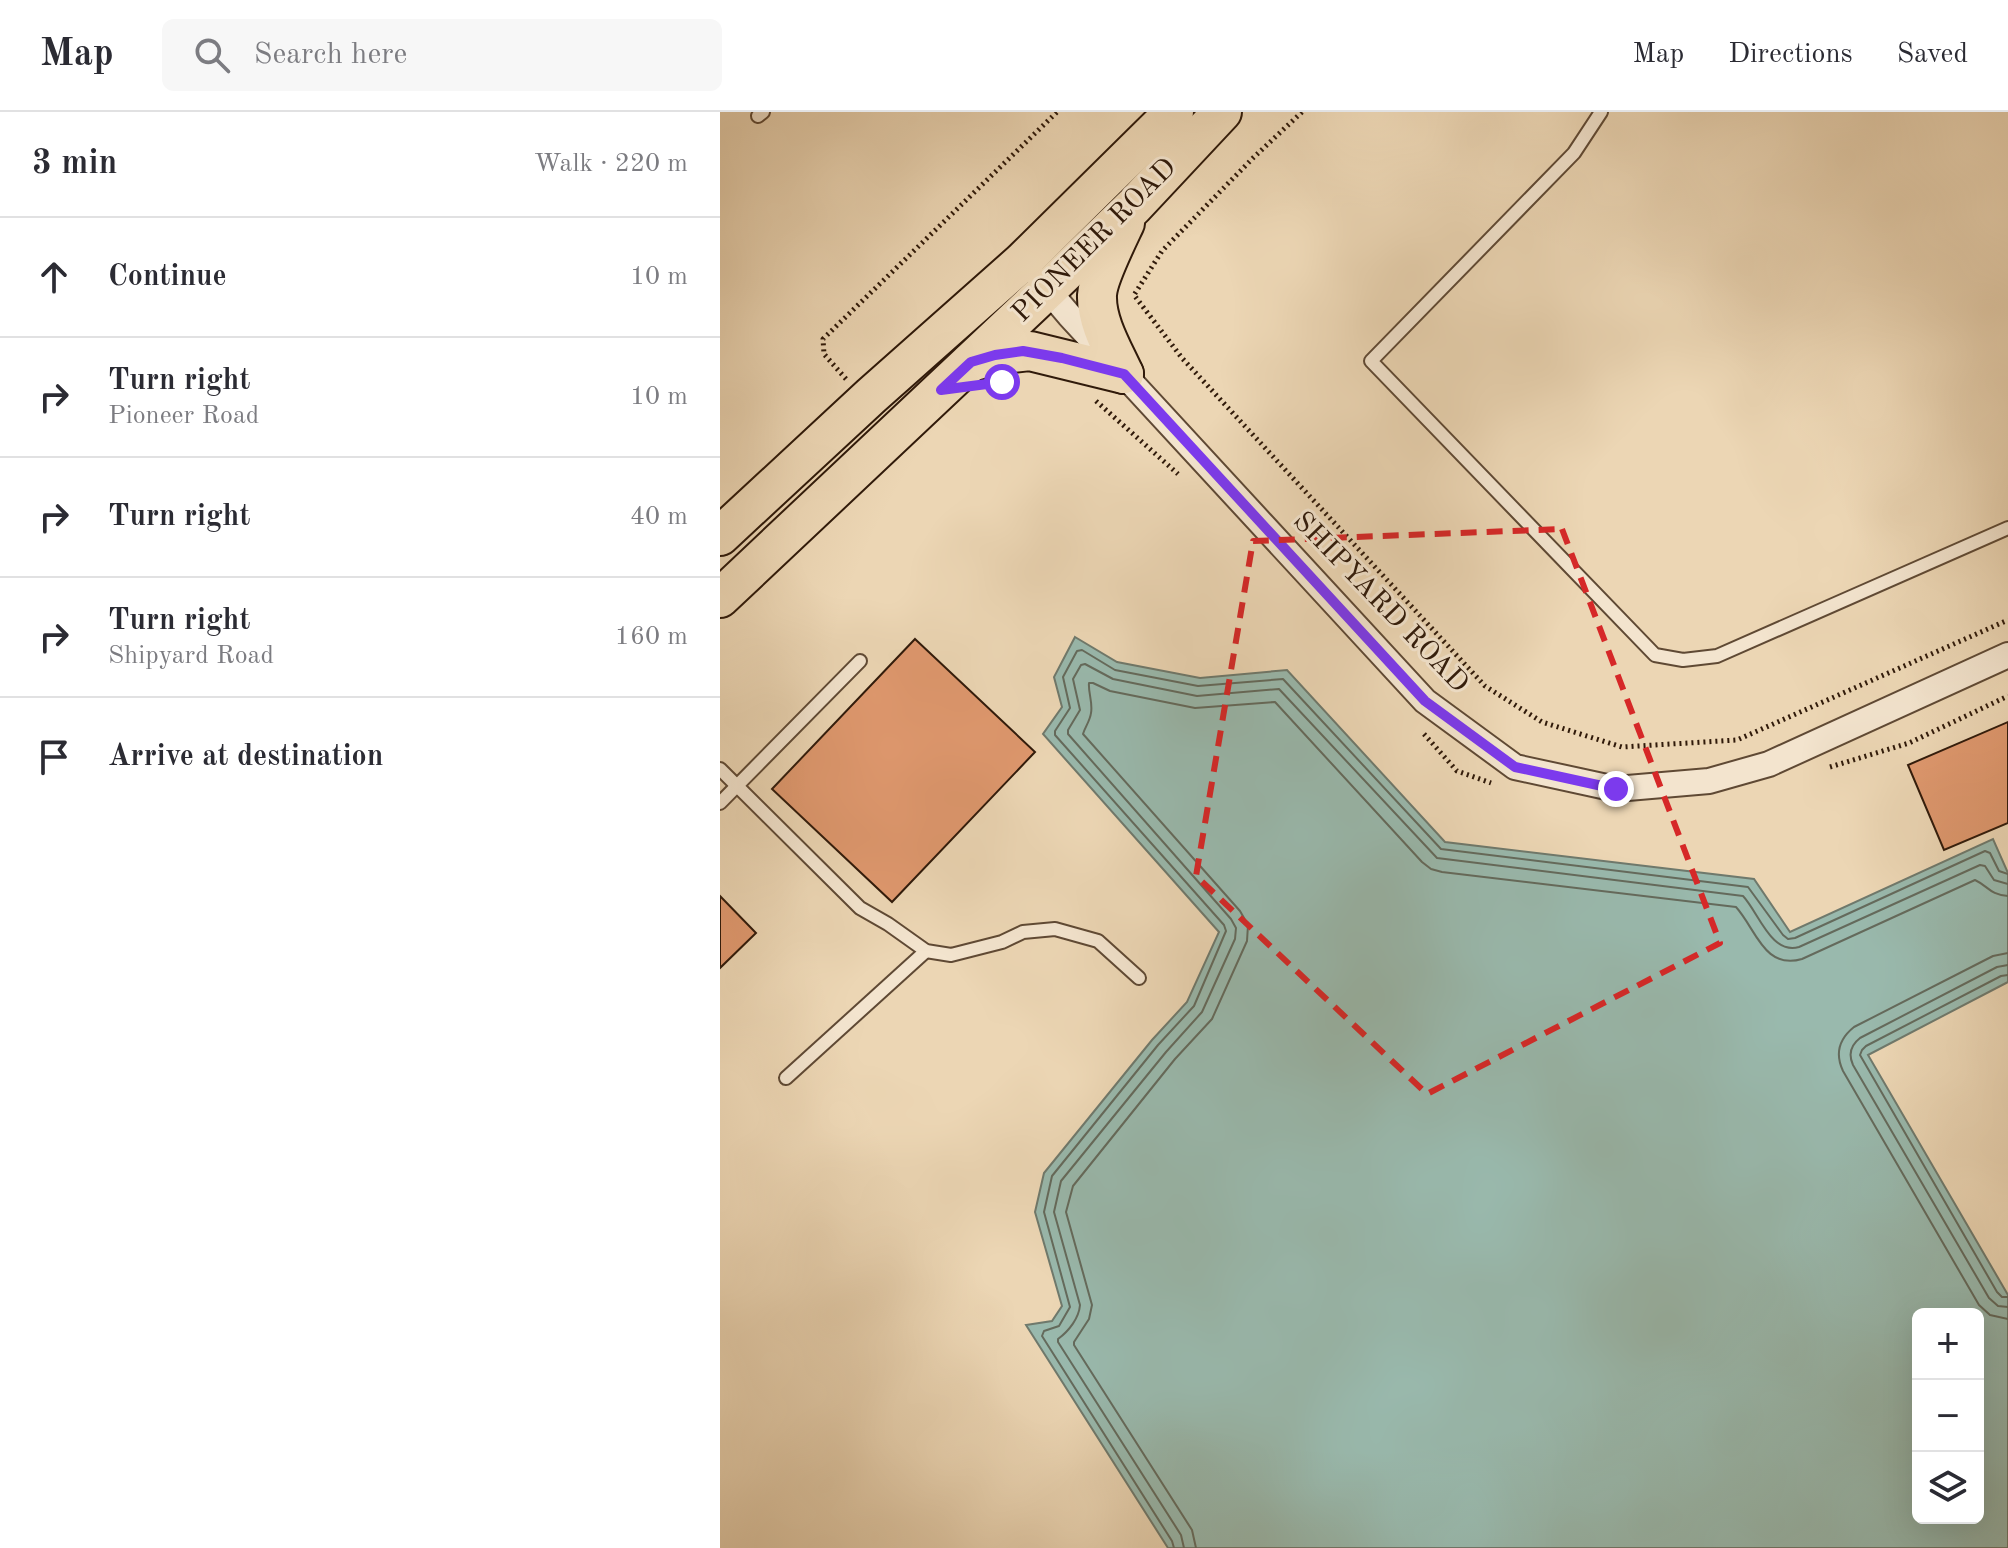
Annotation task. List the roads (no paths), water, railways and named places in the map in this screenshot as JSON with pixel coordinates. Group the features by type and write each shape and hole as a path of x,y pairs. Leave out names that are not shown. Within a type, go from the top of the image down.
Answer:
{"main road":[{"name":"PIONEER ROAD","path":"720,536 802,461 856,392 1022,262 1174,112"},
{"name":"PIONEER ROAD","path":"720,598 1134,206 1222,112"},
{"path":"1124,374 1099,318 1097,293 1114,246 1134,206"},
{"path":"971,362 995,355 1030,351 1124,374"}],"street":[{"name":"SHIPYARD ROAD","path":"1022,262 1425,701 1515,767 1616,789 1709,781 1769,764 2008,655"}],"lane":[{"path":"1601,112 1574,153 1371,361 1655,655 1683,660 1717,656 2008,528"},
{"path":"720,803 860,661"},
{"path":"720,769 860,908 926,951 951,955 1002,942 1023,932 1055,929 1098,941 1139,978"},
{"path":"786,1078 926,951"}],"water":[{"path":"1075,637 1117,662 1200,678 1287,670 1445,842 1754,879 1790,932 1993,839 2008,873 2008,982 1868,1055 2008,1295 2008,1548 1168,1548 1026,1325 1052,1321 1062,1306 1035,1212 1044,1173 1152,1040 1187,1002 1219,932 1043,734 1062,707 1054,677"}]}
